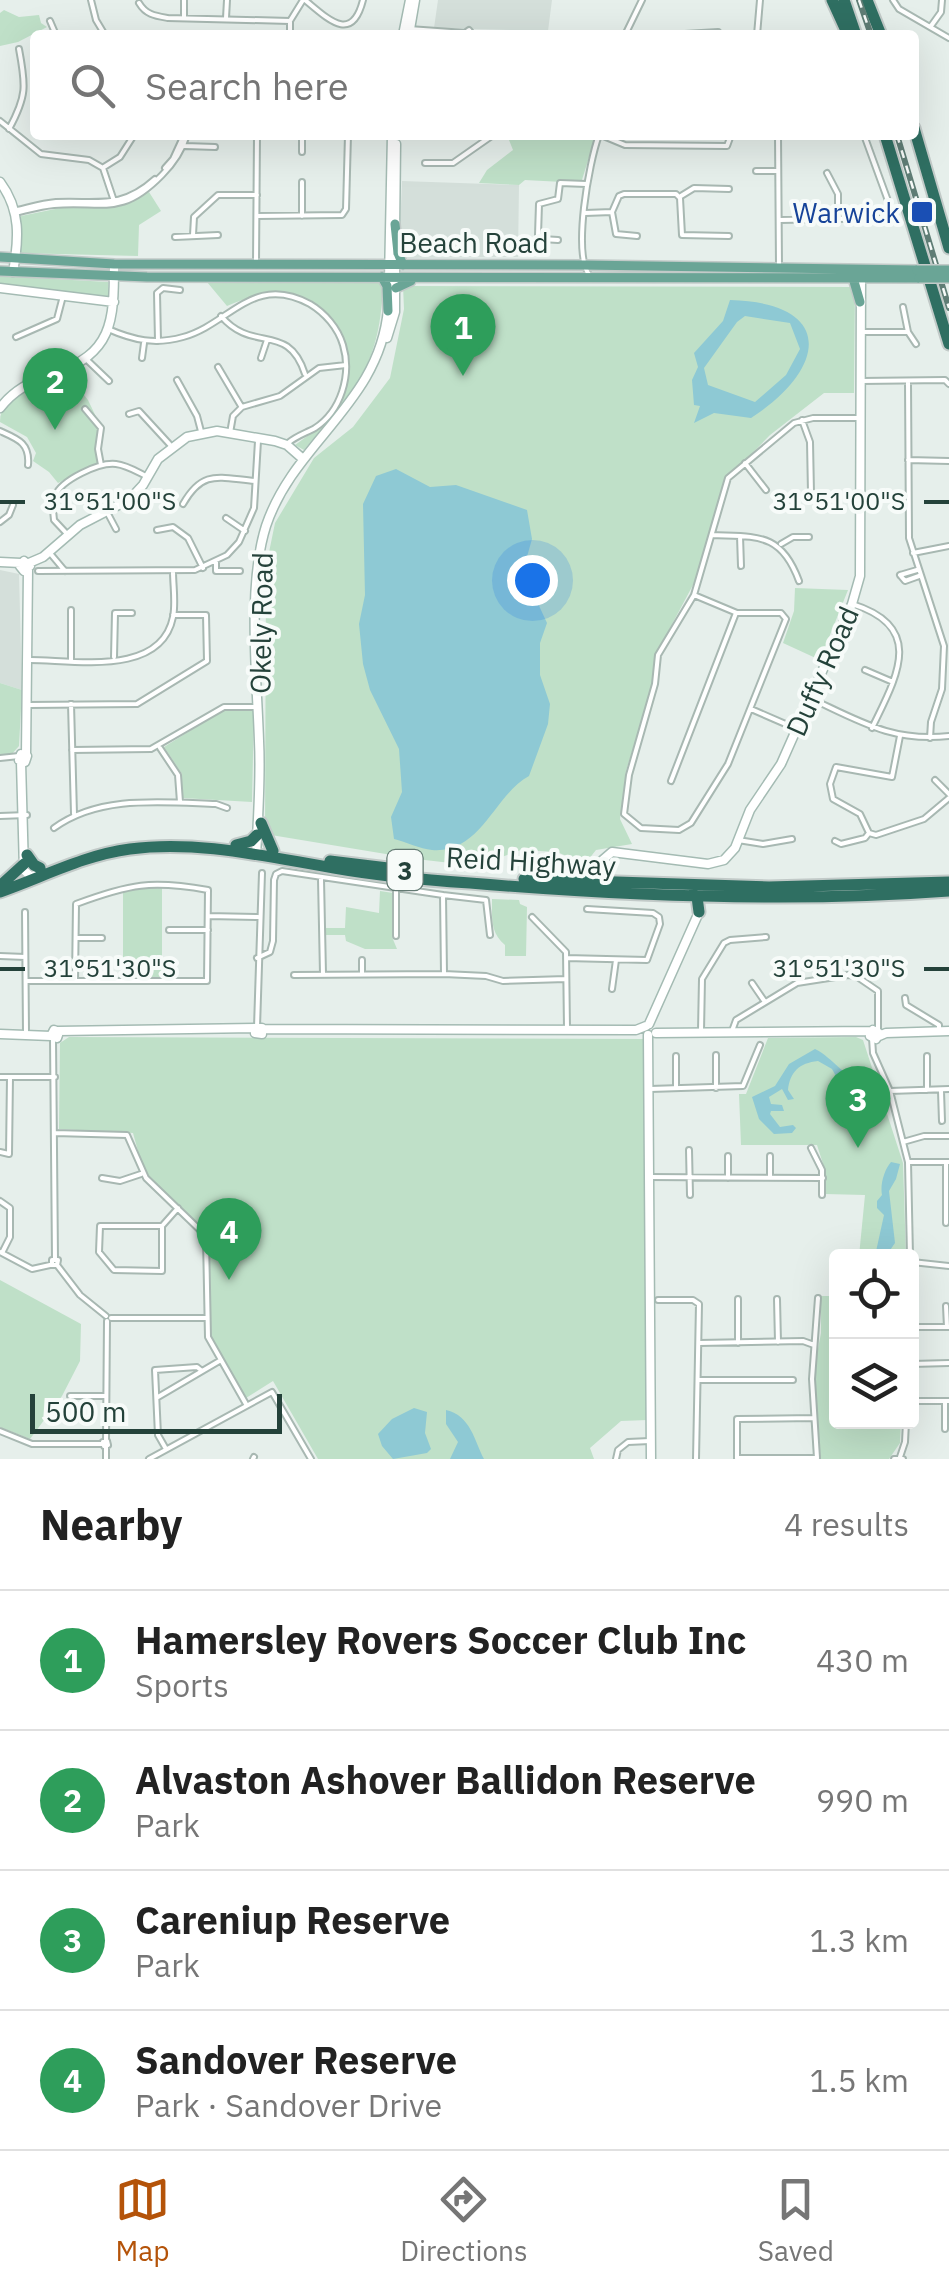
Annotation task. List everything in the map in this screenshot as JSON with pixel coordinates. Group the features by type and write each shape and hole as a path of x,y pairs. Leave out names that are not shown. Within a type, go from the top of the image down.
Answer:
{"highway":[{"path":"832,0 846,30"},
{"path":"844,0 854,30"},
{"path":"868,0 882,30"},
{"path":"876,0 883,30"},
{"path":"887,140 949,344"},
{"path":"918,140 949,248"},
{"name":"Reid Highway","path":"1,887 29,871 123,843 176,840 236,846 260,842 420,879 596,880 702,898 949,891"},
{"name":"Reid Highway","path":"29,871 142,848 260,842 414,871 596,880"},
{"path":"1,887 29,871"},
{"path":"702,898 724,886 949,882"}],"main road":[{"path":"407,30 413,0"},
{"path":"394,140 398,253 394,262"},
{"name":"Okely Road","path":"260,842 256,598 260,553 275,503 302,460 354,399 394,322 390,280 394,262 394,140"},
{"path":"0,184 14,212 15,233 7,272"},
{"name":"Beach Road","path":"9,258 114,264 779,266 949,274"},
{"path":"0,406 28,384 85,358 101,343 113,303 114,264"},
{"path":"471,264 484,270 480,278"},
{"path":"489,265 498,278"},
{"path":"818,268 854,272 859,280 860,306"},
{"path":"859,280 877,269"},
{"name":"Beach Road","path":"7,272 406,281 859,280 918,274"},
{"path":"533,278 540,289 566,278"},
{"path":"388,311 390,280"},
{"path":"0,290 113,303"},
{"name":"Duffy Road","path":"738,840 750,810 777,771 797,729 852,604 860,576 860,306"},
{"name":"Okely Road","path":"382,346 388,311"},
{"path":"0,563 27,568 51,553 86,524 134,499 173,447 202,434 230,434 286,446 302,460"},
{"path":"27,568 26,705 20,758 29,871"},
{"path":"596,880 604,856 619,851 714,864 724,860 738,840"},
{"path":"653,1459 651,1030 702,898"},
{"path":"0,1032 55,1035 259,1028 875,1034 944,1031"}],"street":[{"path":"90,0 103,30"},
{"path":"184,0 184,18"},
{"path":"226,18 227,0"},
{"path":"290,30 290,20 304,0 324,17 343,24 359,18 363,0"},
{"path":"627,30 642,0"},
{"path":"757,30 760,0"},
{"path":"893,0 899,9 949,38"},
{"path":"931,26 941,12 942,0"},
{"path":"139,3 154,16 290,20"},
{"path":"50,21 54,30"},
{"path":"9,129 24,102 26,84 19,50"},
{"path":"0,121 42,154 89,160 103,168 114,202"},
{"path":"103,168 120,157 131,140"},
{"path":"14,212 56,205 102,207 131,199 149,188 172,164 184,140"},
{"path":"256,263 257,140"},
{"path":"302,140 302,152"},
{"path":"257,216 342,215 346,209 348,140"},
{"path":"425,163 454,162 486,140"},
{"path":"598,140 586,184 584,265 588,274 598,278"},
{"path":"612,140 625,145 681,146 727,146 729,140"},
{"path":"681,140 681,146"},
{"path":"778,140 779,266"},
{"path":"780,220 884,220 892,214 866,140"},
{"path":"182,145 215,148"},
{"path":"14,212 56,202 114,202 133,195 173,160 182,145"},
{"path":"756,171 777,172"},
{"path":"827,173 838,194 838,220"},
{"path":"302,182 302,216"},
{"path":"558,240 538,235 539,204 558,198 560,184 586,184"},
{"path":"680,198 694,188 729,189"},
{"path":"637,236 616,234 612,212 619,196 624,194 676,194 680,198 682,235 729,236"},
{"path":"193,235 194,217 218,195 257,195"},
{"path":"585,212 612,212"},
{"path":"176,237 218,235"},
{"path":"566,278 584,265"},
{"path":"158,341 157,293 164,288 180,290"},
{"path":"107,328 144,341 188,336 258,296 280,295 319,310 338,332 346,365 344,386 336,404 316,427 286,446"},
{"path":"16,337 56,319 62,298"},
{"path":"903,307 902,315 916,344"},
{"path":"221,316 233,330 288,344 295,350 306,375"},
{"path":"861,332 908,332"},
{"path":"261,358 266,340"},
{"path":"142,358 144,341"},
{"path":"85,358 109,381"},
{"path":"230,434 233,416 242,407 280,396 319,368 346,365"},
{"path":"218,368 242,407"},
{"path":"177,380 197,416 202,434"},
{"path":"861,381 945,380 949,384"},
{"path":"908,382 910,538 918,573 946,645 946,690 931,722 930,738"},
{"path":"85,408 101,428 101,465"},
{"path":"129,414 139,411 173,447"},
{"path":"694,595 736,612 781,612 786,619 728,764 691,823 679,830 640,828 624,814 629,775 655,684 658,654 694,595 728,478 802,420 861,418"},
{"path":"802,420 810,442 811,492"},
{"path":"0,431 26,446 28,465"},
{"path":"27,568 174,570 203,568 216,562 227,555 245,531 254,508 258,439"},
{"path":"908,460 949,460"},
{"path":"68,536 54,520 54,498 62,486 101,465 121,464 149,477"},
{"path":"745,464 766,490"},
{"path":"183,504 193,487 205,478 255,481"},
{"path":"0,522 9,515 13,504"},
{"path":"108,513 116,529"},
{"path":"226,518 245,531"},
{"path":"157,530 174,527 182,532 203,568"},
{"path":"712,535 769,539 779,545 793,564 799,580"},
{"path":"740,536 741,566"},
{"path":"779,545 793,537 809,538"},
{"path":"913,553 949,546"},
{"path":"51,553 66,571"},
{"path":"216,562 216,571 240,570"},
{"path":"26,660 114,660 152,650 162,640 174,614 174,570"},
{"path":"852,604 878,614 894,633 902,656 872,728"},
{"path":"71,610 71,660"},
{"path":"671,781 736,612"},
{"path":"114,660 115,613 132,613"},
{"path":"26,705 137,704 201,667 207,661 206,615 174,614"},
{"path":"865,670 894,683"},
{"path":"810,698 872,728 900,736 949,736"},
{"path":"71,704 74,814"},
{"path":"72,750 160,747 224,708 258,706"},
{"path":"752,708 797,729"},
{"path":"835,841 841,844 866,838 868,833 860,814 833,800 830,784 836,767 892,778 900,736"},
{"path":"160,747 178,775 180,802"},
{"path":"0,758 20,758"},
{"path":"868,833 876,835 924,819 943,804 949,796 935,780"},
{"path":"54,828 74,814 140,801 216,804 227,808"},
{"path":"0,816 25,815"},
{"path":"738,840 754,844 792,839"},
{"path":"259,1028 257,958 262,873"},
{"path":"257,958 270,952 273,941 276,874 486,900 490,935"},
{"path":"321,877 323,974"},
{"path":"26,981 76,981 207,981 208,890 168,883 126,885 76,904 76,981"},
{"path":"396,890 396,936"},
{"path":"443,895 444,974"},
{"path":"566,958 648,960 659,917 653,913 587,910"},
{"path":"25,912 26,1032"},
{"path":"208,916 259,917"},
{"path":"532,917 566,952 567,1030"},
{"path":"168,930 208,930"},
{"path":"76,938 102,938"},
{"path":"702,1031 702,979 724,943 766,938"},
{"path":"0,956 26,957"},
{"path":"362,960 362,974"},
{"path":"612,989 616,960"},
{"path":"294,975 444,974 503,980 566,979"},
{"path":"732,1030 736,1020 797,983 848,975 878,991 876,1057 890,1090 908,1162 911,1249"},
{"path":"752,984 765,1002"},
{"path":"905,998 906,1004 944,1031"},
{"path":"55,1035 55,1263 80,1295 108,1318 206,1318"},
{"path":"652,1089 742,1086 760,1045"},
{"path":"716,1055 716,1088"},
{"path":"676,1056 676,1088"},
{"path":"927,1056 927,1090"},
{"path":"0,1077 56,1077"},
{"path":"0,1152 9,1154 10,1077"},
{"path":"890,1090 949,1089"},
{"path":"941,1090 942,1121"},
{"path":"55,1133 126,1134 142,1173 206,1239 208,1337 246,1404"},
{"path":"903,1142 924,1136 949,1136"},
{"path":"0,1137 9,1138"},
{"path":"812,1148 823,1178 822,1195"},
{"path":"689,1150 690,1195"},
{"path":"728,1156 728,1178"},
{"path":"770,1156 770,1178"},
{"path":"908,1162 948,1162 946,1223"},
{"path":"102,1178 120,1180 142,1173"},
{"path":"651,1178 823,1178"},
{"path":"0,1201 10,1208 10,1237 1,1253 32,1270 55,1263"},
{"path":"162,1226 100,1226 99,1252 114,1270 162,1271 162,1226 178,1208"},
{"path":"919,1260 949,1266"},
{"path":"738,1298 738,1342"},
{"path":"778,1298 778,1342"},
{"path":"814,1418 737,1419 737,1458 817,1459 814,1345 818,1298"},
{"path":"658,1300 698,1302 696,1459"},
{"path":"919,1327 948,1327 946,1306"},
{"path":"106,1459 108,1318"},
{"path":"699,1343 814,1345"},
{"path":"158,1397 221,1360"},
{"path":"919,1364 949,1363"},
{"path":"166,1450 158,1434 156,1368 202,1371"},
{"path":"700,1380 792,1380"},
{"path":"149,1459 270,1392 311,1459"},
{"path":"70,1396 106,1396"},
{"path":"919,1401 947,1401 946,1428"},
{"path":"899,1458 906,1429"},
{"path":"1,1434 32,1444 105,1444"},
{"path":"616,1459 618,1450 628,1442 653,1441"}],"shaded area":[{"path":"438,0 552,0 548,30 434,28"},
{"path":"402,181 519,185 518,257 399,258"},
{"path":"0,570 19,574 22,690 0,683"}],"green space":[{"path":"4,10 19,17 39,15 47,27 30,30 30,36 0,46 0,13"},
{"path":"509,140 594,140 581,183 479,183 487,170 513,150"},
{"path":"149,192 161,211 139,225 138,256 17,253 21,216 65,207 119,205"},
{"path":"0,276 108,282 108,300 0,287"},
{"path":"383,281 371,355 351,392 304,450 295,445 327,420 343,389 345,347 338,328 310,302 291,296 249,298 227,306 207,282"},
{"path":"403,286 855,289 854,393 824,393 770,435 727,479 701,570 655,656 653,684 626,771 620,819 632,844 596,850 585,864 557,852 521,850 477,866 265,834 266,567 275,523 314,458 353,427 390,378 404,309"},
{"path":"67,373 98,421 99,462 58,483 33,461 36,453 27,437 0,422 7,403 15,395"},
{"path":"795,588 848,590 820,660 783,643 794,611"},
{"path":"0,683 22,690 19,746 12,754 0,754"},
{"path":"225,709 254,709 252,802 182,798 182,774 164,747"},
{"path":"162,887 162,977 123,977 123,890"},
{"path":"380,891 393,893 392,937 397,949 365,949 346,941 345,935 326,935 326,928 345,928 346,907 379,913"},
{"path":"492,899 519,900 527,907 526,956 505,956 505,945 493,924"},
{"path":"69,1037 644,1039 648,1420 621,1421 590,1448 594,1459 318,1459 273,1381 246,1398 209,1332 207,1235 144,1173 133,1133 59,1129 60,1043"},
{"path":"768,1038 863,1040 903,1163 906,1249 860,1249 865,1195 825,1194 826,1173 817,1145 741,1145 739,1094 746,1094"},
{"path":"0,1280 81,1324 80,1361 62,1396 30,1439 0,1427"},
{"path":"821,1296 829,1296 829,1429 901,1429 900,1443 889,1459 819,1459 814,1370 821,1333"}],"water":[{"path":"730,300 765,304 789,313 803,326 809,342 806,360 776,399 751,418 714,413 694,423 700,406 694,405 692,380 698,367 694,353 723,321","holes":["745,316 790,323 800,349 786,375 755,402 708,385 704,368 737,322"]},
{"path":"396,469 430,487 456,485 527,510 532,539 523,571 547,623 540,643 540,675 550,704 548,724 529,776 475,833 449,849 432,850 394,839 391,817 402,792 399,749 370,690 363,664 359,624 365,595 363,504 376,476"},
{"path":"815,1049 851,1076 865,1079 867,1084 856,1087 837,1078 832,1069 818,1061 801,1066 789,1084 794,1099 788,1100 782,1089 769,1097 771,1104 782,1105 784,1111 770,1114 780,1127 796,1128 792,1133 774,1134 759,1119 752,1097 775,1086 789,1064"},
{"path":"891,1162 900,1164 889,1191 895,1243 891,1249 877,1249 884,1215 877,1208 877,1201 882,1195"},
{"path":"414,1408 427,1412 425,1433 431,1449 393,1459 378,1434 392,1419"},
{"path":"446,1410 466,1423 484,1459 450,1459 458,1442 446,1424"}],"railway":[{"path":"859,0 869,30"},
{"path":"899,140 949,308"}],"place":[{"name":"Warwick","path":"922,212"},
{"name":"Hamersley Rovers Soccer Club Inc","path":"463,376"},
{"name":"Alvaston Ashover Ballidon Reserve","path":"55,430"},
{"name":"Careniup Reserve","path":"858,1148"},
{"name":"Sandover Reserve","path":"229,1280"}]}
